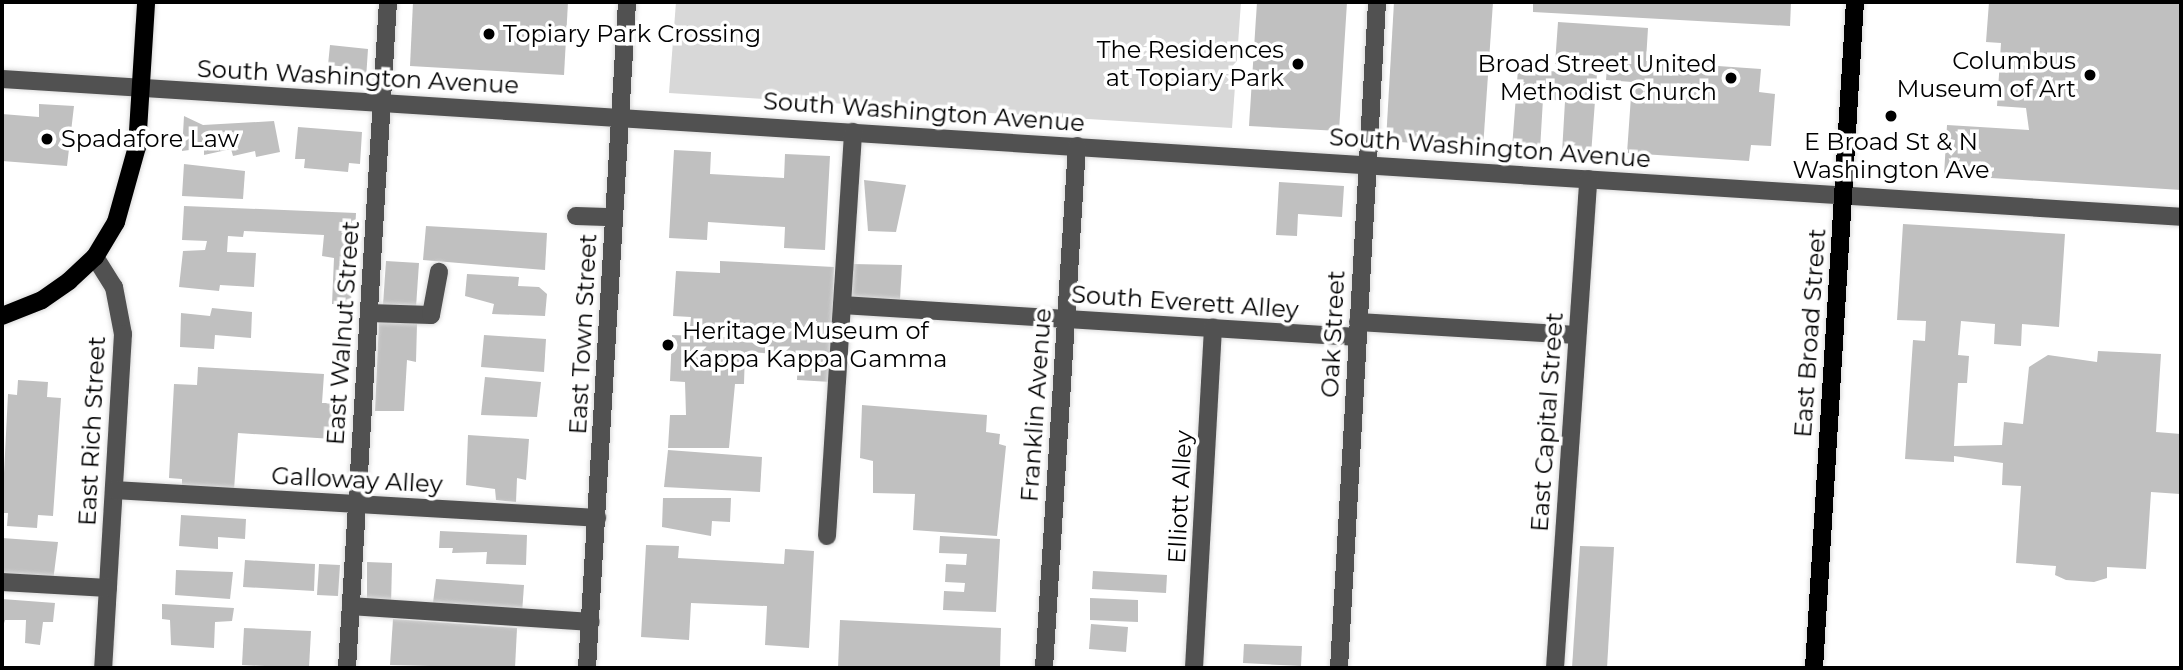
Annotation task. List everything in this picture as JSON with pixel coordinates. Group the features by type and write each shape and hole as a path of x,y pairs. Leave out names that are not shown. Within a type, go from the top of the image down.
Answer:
{"main road":[{"path":"2,316 42,300 95,257 116,222 131,178 141,88 146,2"},
{"name":"East Broad Street","path":"1814,668 1855,2"}],"street":[{"name":"East Walnut Street","path":"347,668 388,2"},
{"name":"East Town Street","path":"587,668 627,2"},
{"name":"Oak Street","path":"1339,668 1377,2"},
{"name":"South Washington Avenue","path":"2,79 2181,217"},
{"path":"827,536 853,132"},
{"name":"Franklin Avenue","path":"1044,668 1077,146"},
{"name":"East Capital Street","path":"1555,668 1588,179"},
{"path":"576,216 614,218"},
{"name":"East Rich Street","path":"95,257 114,287 123,334 103,668"},
{"path":"369,313 431,315 439,272"},
{"name":"South Everett Alley","path":"842,305 1213,328 1577,335"},
{"name":"Elliott Alley","path":"1194,668 1213,328"},
{"name":"Galloway Alley","path":"114,490 597,519"},
{"path":"2,582 108,588"},
{"path":"351,606 590,621"}],"shaded area":[{"path":"676,2 1241,2 1232,128 669,93"}],"building":[{"name":"Topiary Park Crossing","path":"413,2 568,2 564,75 410,66"},
{"name":"The Residences at Topiary Park","path":"1257,2 1347,2 1339,131 1249,126"},
{"path":"1394,2 1493,2 1483,148 1386,141"},
{"path":"1533,2 1791,2 1790,26 1533,12"},
{"name":"Columbus Museum of Art","path":"1989,2 2181,2 2181,190 1944,175 1947,125 2029,130 2026,108 1997,106 2001,43 1986,42"},
{"path":"1558,22 1648,28 1646,61 1761,69 1759,92 1775,94 1771,146 1751,145 1749,161 1627,153 1632,82 1606,80 1607,67 1555,64"},
{"path":"330,45 368,49 366,79 347,76 349,67 328,65"},
{"path":"1518,69 1597,74 1591,155 1562,153 1565,101 1543,99 1540,150 1512,148"},
{"path":"39,104 74,106 67,166 2,161 2,114 39,117"},
{"path":"184,116 203,125 274,121 280,152 256,157 255,151 233,156 231,149 204,155 204,148 182,151"},
{"path":"298,127 362,132 360,164 349,163 348,172 304,168 305,159 295,159"},
{"path":"674,150 711,152 710,174 784,178 785,154 830,156 825,250 784,248 785,227 708,222 707,240 669,238"},
{"path":"184,164 245,171 243,199 182,196"},
{"path":"864,180 906,185 896,232 868,231"},
{"path":"1279,182 1344,186 1342,217 1298,214 1297,236 1276,235"},
{"path":"184,206 356,213 351,305 332,304 334,258 322,256 324,235 244,231 243,237 228,236 227,252 256,253 254,287 220,285 219,291 179,287 183,251 205,250 207,241 182,240"},
{"path":"1903,224 2065,234 2059,327 2022,324 2021,346 1994,344 1995,324 1961,321 1958,355 1969,356 1967,383 1958,383 1954,446 2002,445 2004,422 2023,424 2029,367 2048,355 2097,362 2098,351 2161,354 2156,432 2181,434 2180,494 2151,492 2146,569 2107,567 2107,578 2094,582 2066,580 2055,575 2056,566 2016,563 2021,486 2002,485 2003,463 1954,456 1954,462 1905,459 1913,340 1925,341 1926,321 1897,320"},
{"path":"426,226 547,233 545,270 423,260"},
{"path":"386,261 419,263 416,307 383,305"},
{"path":"720,261 834,267 831,382 797,380 798,355 745,352 744,384 735,384 729,448 668,448 670,415 686,415 685,382 670,381 672,335 778,339 778,330 690,327 691,317 673,316 676,271 720,273"},
{"path":"852,264 902,265 900,299 852,298"},
{"path":"467,274 519,277 518,286 539,287 547,294 545,316 492,314 494,304 465,296"},
{"path":"212,308 252,312 251,338 215,335 214,349 180,347 181,313 210,316"},
{"path":"379,321 417,324 416,362 407,360 404,411 375,411"},
{"path":"484,335 546,339 544,372 481,367"},
{"path":"198,367 324,374 322,403 335,403 333,439 238,433 234,490 182,487 182,479 169,478 174,384 197,385"},
{"path":"485,377 541,382 537,417 481,415"},
{"path":"18,380 48,382 47,397 61,398 53,516 38,515 37,528 7,526 8,513 2,513 8,394 17,395"},
{"path":"862,405 987,415 986,432 1000,434 999,444 1006,446 997,536 913,530 915,494 873,493 873,461 860,458"},
{"path":"468,435 529,439 526,480 517,478 516,502 496,500 495,489 466,485"},
{"path":"668,450 762,457 760,492 664,487"},
{"path":"663,498 731,498 730,522 712,521 711,536 662,527"},
{"path":"181,515 246,519 245,539 218,537 218,549 179,546"},
{"path":"440,531 527,535 526,565 486,564 487,552 452,553 453,548 439,548"},
{"path":"940,536 1000,539 996,612 943,610 944,591 964,592 965,583 945,582 946,564 966,565 967,554 939,553"},
{"path":"2,538 58,542 53,581 2,578"},
{"path":"646,545 679,546 678,558 784,564 785,549 814,551 809,648 765,645 767,606 691,603 689,640 641,637"},
{"path":"1580,546 1614,547 1607,668 1572,668"},
{"path":"245,560 315,564 314,591 243,587"},
{"path":"367,562 392,563 391,606 367,606"},
{"path":"319,564 340,565 338,596 317,595"},
{"path":"176,570 233,572 230,599 175,595"},
{"path":"1093,571 1167,575 1166,593 1092,589"},
{"path":"436,579 524,585 522,613 433,603"},
{"path":"1090,598 1138,600 1138,622 1090,620"},
{"path":"2,599 55,603 53,622 43,622 40,645 25,643 26,620 5,620 2,630"},
{"path":"162,604 234,608 232,621 215,622 214,648 171,645 170,620 162,619"},
{"path":"393,619 517,628 515,668 390,665"},
{"path":"840,620 1001,628 1000,668 838,668"},
{"path":"1091,624 1128,627 1126,652 1089,649"},
{"path":"244,628 311,631 309,668 242,665"},
{"path":"1244,644 1302,646 1301,666 1243,663"}],"place":[{"name":"Topiary Park Crossing","path":"489,34"},
{"name":"The Residences at Topiary Park","path":"1298,64"},
{"name":"Columbus Museum of Art","path":"2090,75"},
{"name":"Broad Street United Methodist Church","path":"1731,78"},
{"name":"E Broad St & N Washington Ave","path":"1891,116"},
{"name":"Spadafore Law","path":"47,139"},
{"name":"Heritage Museum of Kappa Kappa Gamma","path":"668,345"}]}
